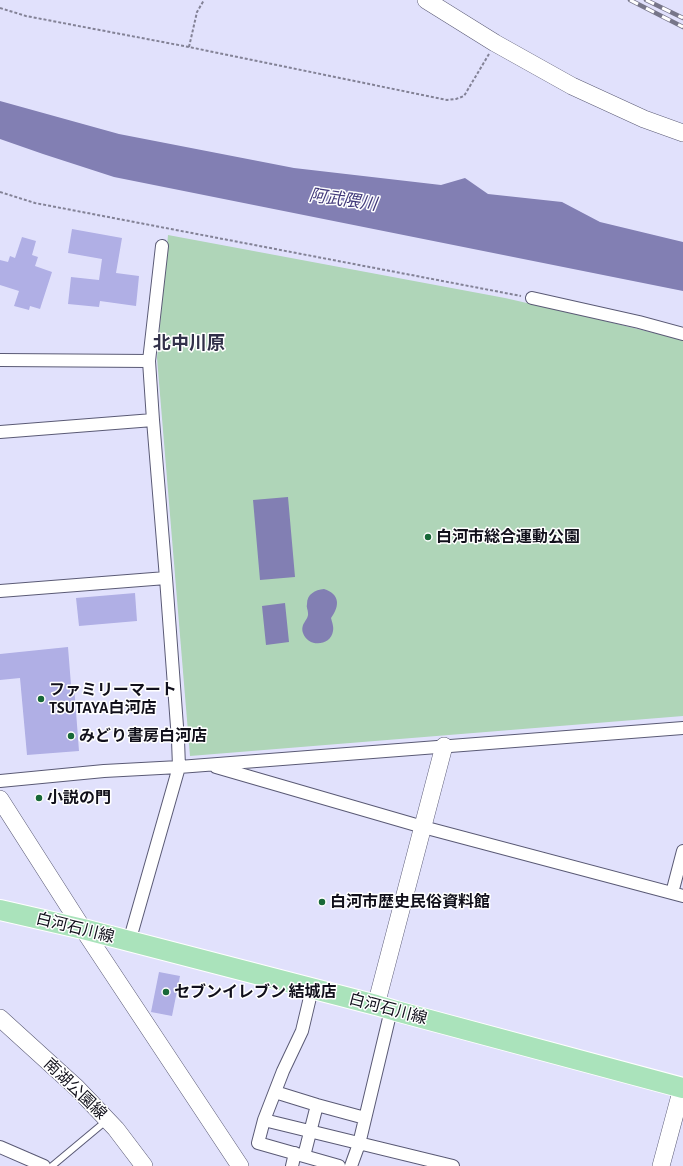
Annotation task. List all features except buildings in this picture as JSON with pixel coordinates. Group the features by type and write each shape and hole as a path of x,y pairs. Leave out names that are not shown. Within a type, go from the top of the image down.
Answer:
{"main road":[{"name":"白河石川線","path":"0,910 83,929 683,1087"}],"street":[{"path":"426,0 495,43 572,86 644,119 683,133"},
{"path":"129,942 179,767 153,420 150,361 162,246"},
{"path":"532,298 639,322 683,334"},
{"path":"0,360 150,361"},
{"path":"0,432 153,420"},
{"path":"0,592 166,578"},
{"path":"0,781 104,771 208,765 683,728"},
{"path":"351,1166 365,1118 383,1008 423,827 444,746"},
{"path":"208,765 423,827 677,894 683,851"},
{"path":"0,799 83,929 240,1166"},
{"path":"312,990 302,1031 283,1070 264,1120 258,1143 339,1166"},
{"name":"南湖公園線","path":"0,1018 77,1088 116,1129 144,1166"},
{"path":"661,1166 683,1087"},
{"path":"275,1092 365,1118"},
{"path":"292,1166 300,1155 311,1131 318,1105"},
{"path":"264,1120 358,1144 454,1166"},
{"path":"0,1147 44,1166"}],"lane":[{"path":"52,1166 107,1120"}],"path":[{"path":"189,47 197,12 204,0"},
{"path":"0,8 26,16 189,47 447,100 456,100 464,96 495,43"},
{"path":"0,192 35,204 532,298"}],"green space":[{"name":"白河市総合運動公園","path":"168,235 505,298 683,340 683,716 190,756 157,358"}],"water":[{"name":"阿武隈川","path":"0,101 119,134 294,168 441,185 465,178 488,194 562,202 600,222 683,242 683,291 114,177 0,139"},
{"path":"288,497 295,577 260,580 253,500"},
{"path":"324,589 333,594 337,601 336,609 331,618 333,631 328,640 314,643 306,638 302,630 308,615 307,601 312,593"},
{"path":"285,603 289,642 266,645 262,606"}],"railway":[{"path":"630,0 683,27"},
{"path":"646,0 683,18"}],"place":[{"name":"白河市総合運動公園","path":"428,537"},
{"name":"ファミリーマート TSUTAYA白河店","path":"41,699"},
{"name":"みどり書房白河店","path":"71,736"},
{"name":"小説の門","path":"39,798"},
{"name":"白河市歴史民俗資料館","path":"322,902"},
{"name":"セブンイレブン 結城店","path":"166,992"}],"district":[{"name":"北中川原","path":"189,344"}]}
